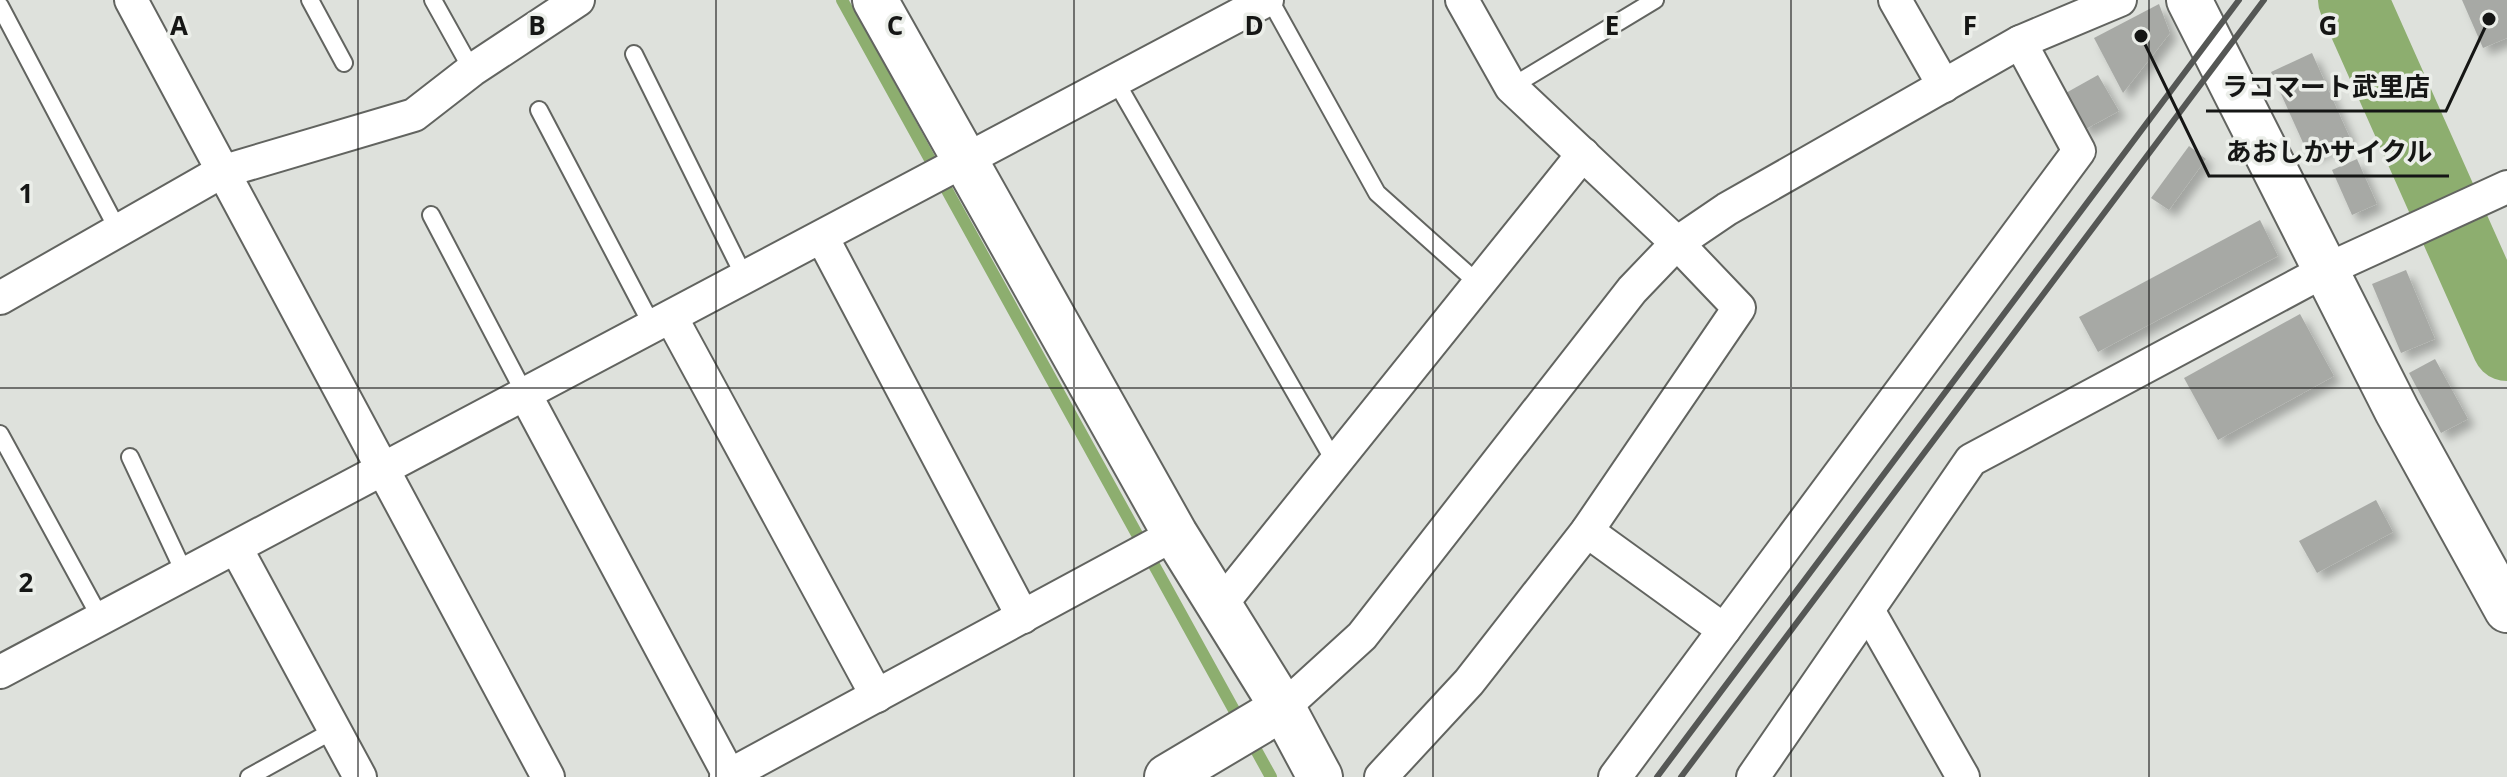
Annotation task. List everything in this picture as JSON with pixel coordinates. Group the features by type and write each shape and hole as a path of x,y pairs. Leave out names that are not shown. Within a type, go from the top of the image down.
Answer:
{"street":[{"path":"131,0 381,471 548,777"},
{"path":"0,298 221,172 414,115 472,70 578,0"},
{"path":"875,0 1175,534 1283,708 1320,777"},
{"path":"0,672 526,396 1268,0"},
{"path":"1381,777 1469,682 1587,531 1739,308 1677,243 1511,87 1462,0"},
{"path":"1895,0 1944,86"},
{"path":"1167,777 1283,708 1362,636 1632,290 1677,243 1727,209 2020,42 2120,0"},
{"path":"2189,0 2328,269 2397,411 2507,610"},
{"path":"1615,777 2079,151 2020,42"},
{"path":"1219,607 1337,465 1583,154"},
{"path":"1753,777 1971,460 2328,269 2507,187"},
{"path":"822,237 1023,617"},
{"path":"662,322 877,696"},
{"path":"526,396 728,776 1175,534"},
{"path":"1587,531 1724,630"},
{"path":"236,548 360,777"},
{"path":"1869,612 1963,777"}],"lane":[{"path":"310,0 344,63"},
{"path":"433,0 472,70"},
{"path":"1268,0 1377,193 1480,285"},
{"path":"1511,87 1655,0"},
{"path":"0,6 118,230"},
{"path":"634,54 745,278"},
{"path":"1115,80 1337,465"},
{"path":"539,110 662,322"},
{"path":"431,215 526,396"},
{"path":"0,434 101,619"},
{"path":"130,457 185,574"},
{"path":"249,777 334,730"}],"building":[{"path":"2462,0 2507,0 2507,38 2483,48"},
{"path":"2159,4 2170,33 2123,93 2094,38"},
{"path":"2312,53 2350,138 2309,156 2271,72"},
{"path":"2098,75 2119,111 2084,130 2064,94"},
{"path":"2189,146 2206,159 2169,210 2151,198"},
{"path":"2357,159 2377,204 2352,215 2332,170"},
{"path":"2260,220 2278,256 2098,352 2079,317"},
{"path":"2406,270 2435,339 2401,353 2372,284"},
{"path":"2300,314 2334,376 2218,440 2184,378"},
{"path":"2435,359 2468,419 2441,433 2409,373"},
{"path":"2376,500 2393,532 2317,573 2299,541"}],"waterway":[{"path":"842,0 1271,777"},
{"path":"2353,0 2507,346"}],"railway":[{"path":"1657,777 2239,0"},
{"path":"1681,777 2264,0"}],"place":[{"name":"ラコマート武里店","path":"2489,19"},
{"name":"あおしかサイクル","path":"2141,36"}]}
